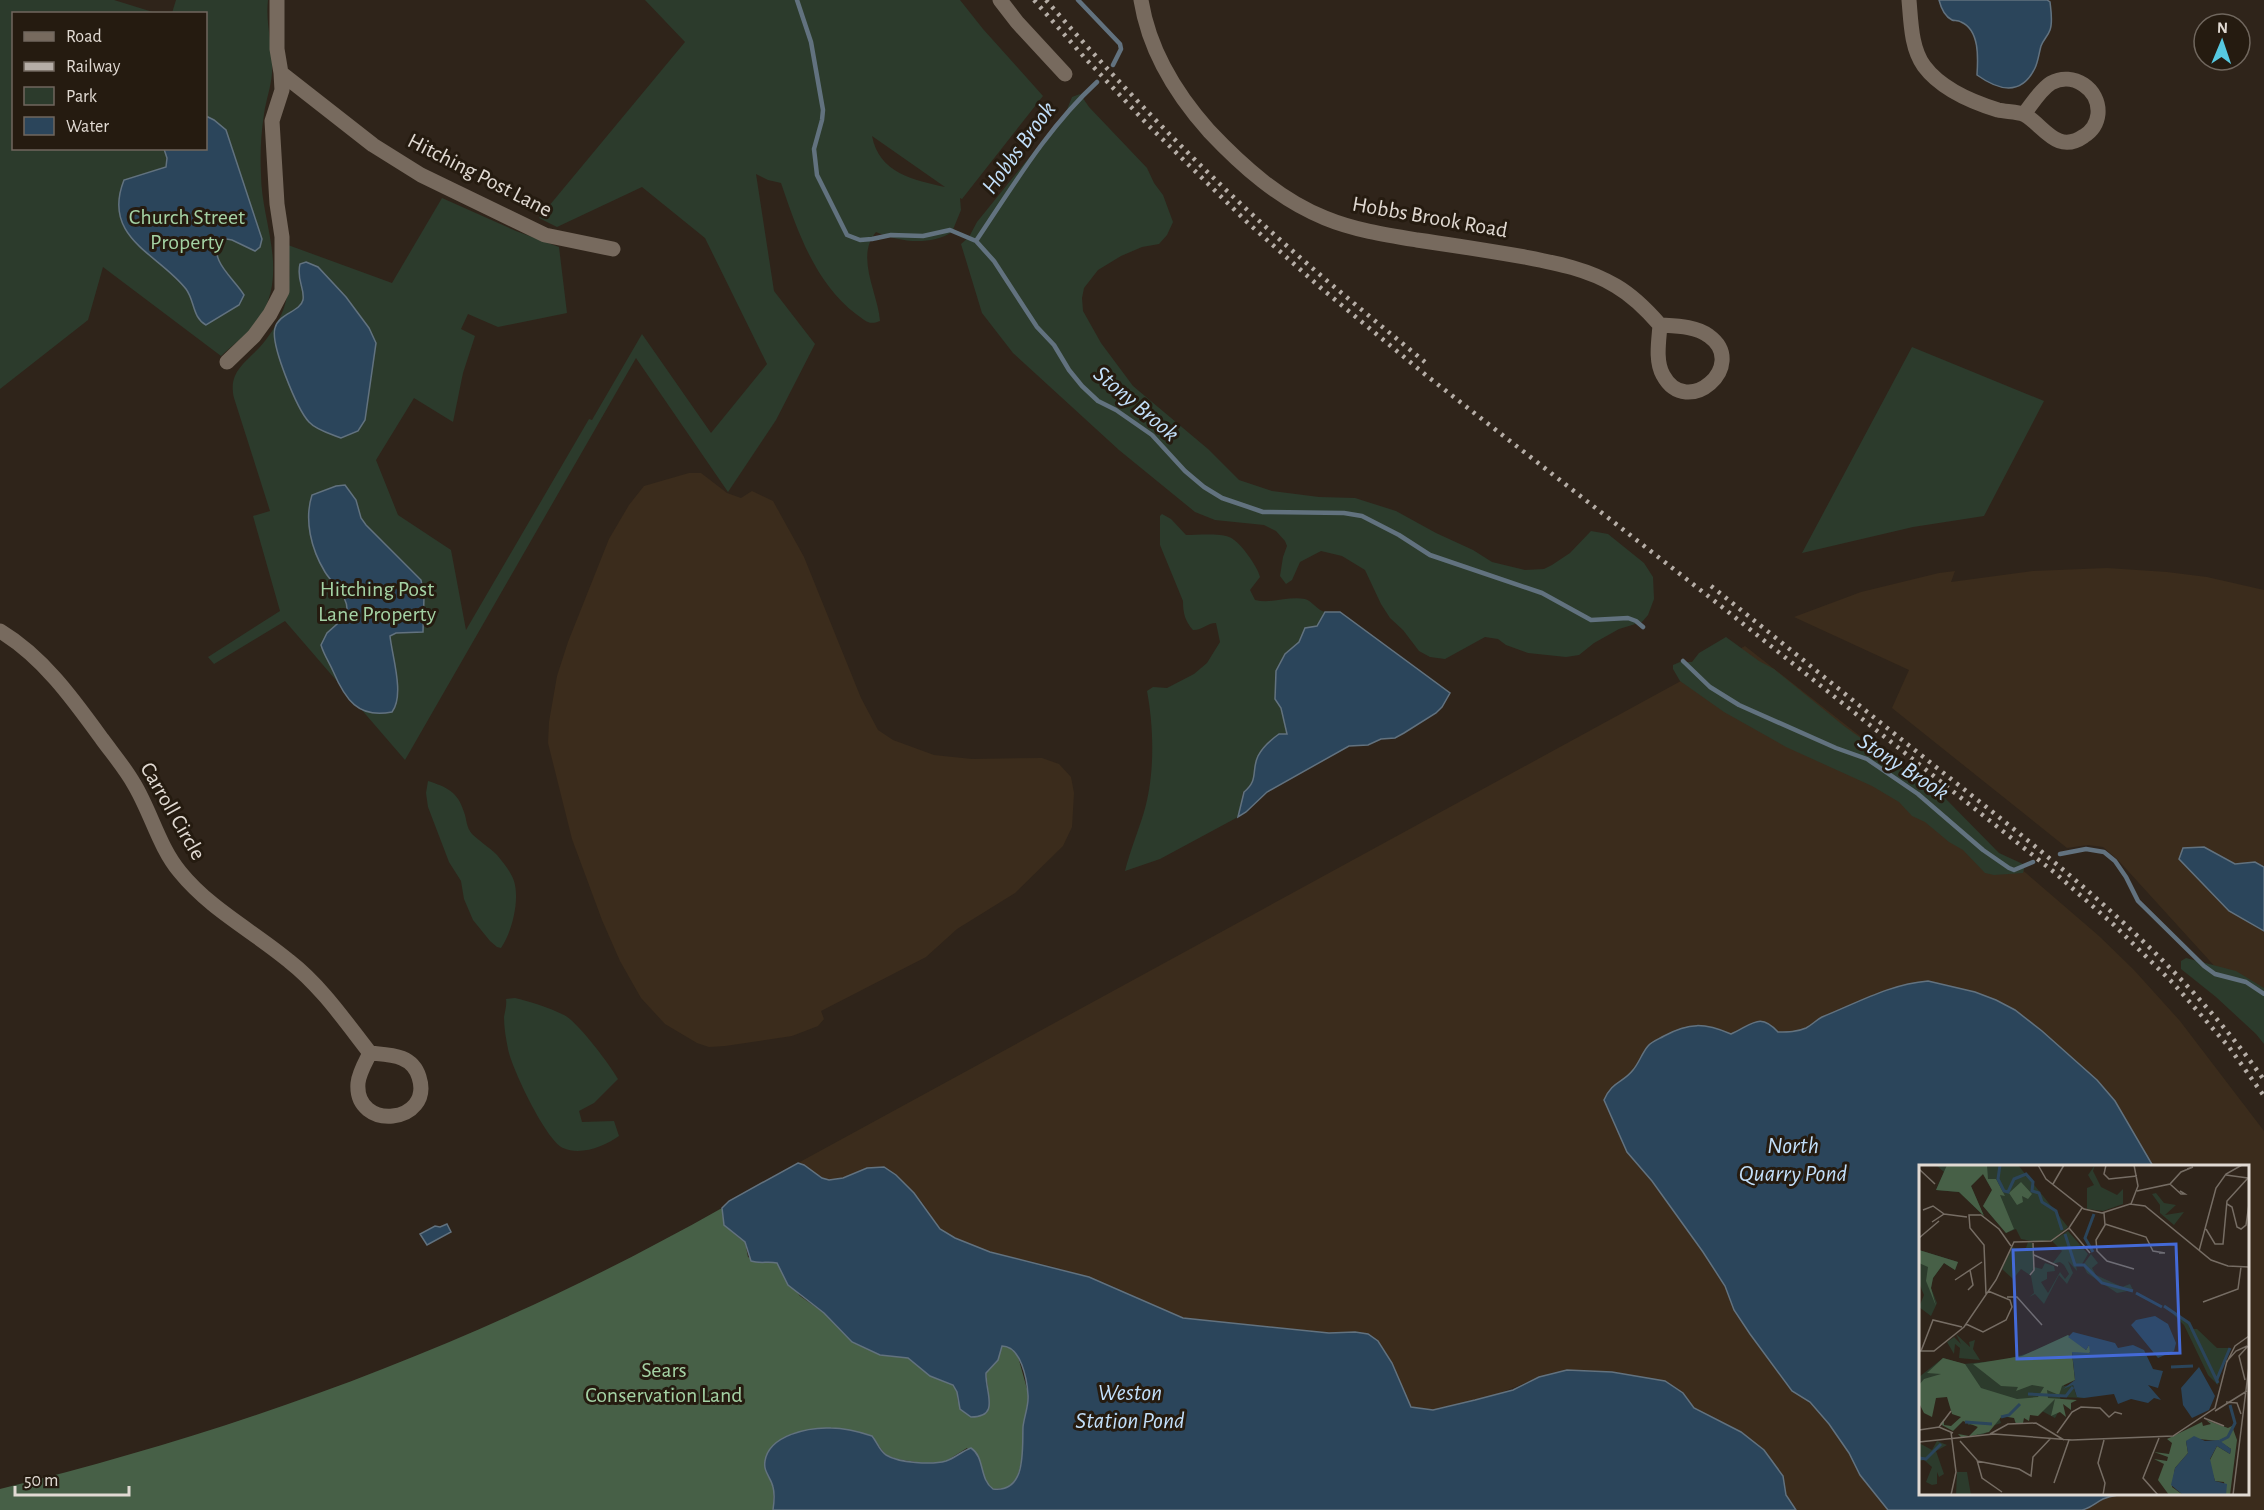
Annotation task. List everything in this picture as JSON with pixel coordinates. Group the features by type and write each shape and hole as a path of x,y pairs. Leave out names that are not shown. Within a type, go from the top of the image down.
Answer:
{"street":[{"path":"227,362 254,336 270,314 282,291 282,237 277,204 272,121 282,90 277,49 277,0"},
{"path":"1000,0 1065,74"},
{"name":"Hobbs Brook Road","path":"1141,0 1145,21 1157,54 1185,103 1227,150 1250,171 1295,204 1339,224 1377,233 1539,260 1580,270 1624,291 1660,325"},
{"path":"1909,0 1917,51 1929,72 1960,95 1998,110 2024,114 2046,134 2066,141 2080,139 2091,130 2098,110 2095,97 2086,86 2067,79 2048,85 2024,114"},
{"name":"Hitching Post Lane","path":"281,73 373,145 421,175 545,235 614,249"},
{"path":"1660,325 1700,331 1709,336 1721,353 1721,364 1712,383 1695,392 1684,391 1667,382 1659,364 1660,325"},
{"name":"Carroll Circle","path":"0,631 16,641 39,661 88,720 133,782 168,855 179,871 207,900 302,971 370,1053"},
{"path":"370,1053 402,1057 417,1071 421,1086 419,1095 407,1112 397,1116 381,1116 368,1109 361,1100 358,1080 370,1053"}],"shaded area":[{"path":"689,473 701,473 727,493 741,498 752,491 773,501 804,557 861,698 878,730 893,740 934,755 972,759 1042,758 1059,764 1071,777 1074,793 1072,827 1063,846 1015,893 957,929 926,957 821,1011 824,1019 818,1026 792,1036 709,1047 697,1043 665,1024 641,998 620,961 572,839 548,743 549,722 557,676 609,539 629,505 644,486"},
{"path":"2107,568 2207,577 2264,590 2264,992 2219,971 2118,860 2103,847 2088,845 2067,848 1892,708 1909,670 1794,617 1861,592 1939,573 1955,571 1951,582 2033,571"},
{"path":"1745,646 1874,747 1869,759 1983,847 2019,867 2099,936 2134,970 2180,1021 2264,1131 2264,1510 1796,1510 1786,1495 1783,1476 1764,1450 1741,1432 1694,1408 1683,1393 1665,1381 1582,1370 1551,1373 1490,1397 1433,1410 1414,1409 1411,1408 1392,1363 1378,1341 1355,1332 1341,1334 1183,1318 1103,1282 1054,1267 990,1252 955,1238 940,1229 922,1202 890,1170 879,1167 867,1168 843,1178 829,1180 822,1178 798,1163"}],"green space":[{"name":"Church Street Property","path":"0,0 114,0 153,12 12,12 12,150 207,150 207,12 172,12 176,0 268,0 272,73 263,121 261,166 273,269 268,301 259,319 221,356 103,267 88,320 0,389"},
{"name":"Hitching Post Lane Property","path":"645,0 960,0 1043,96 962,199 960,198 961,210 952,232 934,239 914,241 876,232 867,253 869,275 880,321 867,322 829,287 809,255 781,183 756,174 774,291 815,344 776,420 728,492 636,358 405,760 285,621 214,664 208,657 280,611 253,516 270,511 234,398 233,382 243,364 266,340 282,313 289,280 288,245 392,283 442,198 516,231 559,247 567,313 498,327 468,314 461,329 475,336 463,373 453,422 414,398 376,460 398,515 451,550 466,630 589,419 592,420 642,334 711,433 767,364 705,238 642,187 557,227 539,218 685,42","holes":["872,136 945,187 910,178 890,167 876,149"]},
{"path":"1080,94 1089,107 1147,168 1163,195 1173,222 1167,235 1159,244 1142,247 1121,256 1098,270 1084,288 1083,311 1101,343 1133,386 1208,449 1239,480 1272,491 1319,497 1355,498 1396,511 1492,562 1525,570 1544,569 1570,553 1591,531 1608,534 1644,563 1653,577 1654,599 1648,615 1642,622 1619,629 1594,643 1579,655 1566,657 1528,653 1506,645 1498,639 1485,637 1445,659 1430,657 1419,651 1403,630 1390,618 1365,570 1342,556 1321,551 1300,562 1292,580 1286,584 1280,576 1287,546 1276,531 1264,525 1215,520 1195,512 1119,450 1013,353 982,313 961,244 969,237 977,222 1066,112 1072,97"},
{"path":"1912,347 2044,401 1984,516 1913,527 1802,553"},
{"path":"1162,514 1171,519 1186,535 1225,536 1238,543 1259,573 1260,577 1250,590 1255,600 1305,599 1325,612 1317,626 1301,636 1299,642 1285,654 1276,671 1275,699 1281,708 1287,735 1275,739 1262,752 1254,777 1243,792 1238,817 1160,859 1125,871 1148,798 1152,767 1151,720 1147,691 1153,687 1167,688 1194,674 1207,663 1220,642 1216,623 1193,630 1186,620 1183,601 1160,545 1160,516"},
{"path":"1726,637 1774,669 1844,726 1908,772 1924,788 1943,796 1999,853 2025,865 2023,873 1994,875 1985,873 1963,850 1949,842 1925,822 1912,816 1899,802 1872,786 1786,747 1724,712 1680,681 1673,665 1680,662 1692,662 1699,653"},
{"path":"428,781 446,788 455,795 462,805 470,831 497,855 513,878 516,897 512,925 501,948 490,941 473,920 464,899 461,881 449,862 428,807 426,793"},
{"path":"2186,958 2236,971 2264,988 2264,1044 2216,997 2181,969 2181,961"},
{"path":"515,998 564,1015 577,1026 601,1054 618,1079 594,1103 579,1111 582,1122 614,1121 619,1136 600,1146 577,1151 563,1148 548,1132 523,1087 508,1049 504,1021 506,999"},
{"name":"Sears Conservation Land","path":"722,1208 722,1214 729,1228 745,1242 748,1257 777,1263 783,1275 800,1296 824,1313 852,1342 880,1355 908,1358 930,1376 953,1385 957,1392 958,1402 989,1397 986,1373 998,1360 1002,1346 1012,1348 1017,1353 1029,1396 1023,1427 1023,1456 1017,1478 1007,1488 993,1489 984,1477 981,1465 967,1448 946,1461 935,1464 922,1463 886,1455 876,1442 842,1429 831,1428 791,1434 771,1481 774,1488 773,1510 0,1510 0,1489 188,1437 371,1374 549,1298 636,1255"}],"water":[{"path":"1939,0 2047,0 2050,2 2051,27 2042,44 2036,66 2029,77 2016,87 2009,88 1993,84 1977,75 1978,61 1972,31 1961,22 1947,16"},
{"path":"207,116 226,130 262,239 260,247 255,251 232,240 221,238 217,246 219,261 244,295 239,305 206,325 198,318 186,289 136,243 126,231 120,217 119,200 124,180 166,167 167,158 164,150 207,150"},
{"path":"306,262 318,267 346,297 369,328 376,343 365,420 358,431 341,438 324,432 309,422 304,415 286,376 277,348 275,328 277,323 298,307 303,300 299,270 300,264"},
{"path":"345,485 356,500 361,518 366,525 421,580 424,596 423,632 396,633 390,636 398,686 396,705 392,712 370,712 354,705 342,690 321,645 327,633 346,616 347,610 344,598 325,572 316,554 310,534 310,505 312,495"},
{"path":"1325,612 1340,612 1450,693 1436,713 1404,733 1395,738 1381,739 1368,745 1349,746 1267,792 1238,817 1244,792 1252,783 1256,761 1260,753 1279,734 1287,734 1281,708 1275,699 1276,671 1285,654 1299,642 1305,628 1317,626"},
{"path":"2204,847 2235,864 2255,862 2264,867 2264,931 2229,911 2179,859 2183,848"},
{"name":"North Quarry Pond","path":"1928,981 1975,992 2015,1010 2097,1080 2115,1101 2152,1165 1919,1165 1919,1495 2118,1495 2082,1510 1888,1510 1860,1475 1849,1453 1829,1424 1810,1402 1792,1391 1750,1334 1734,1310 1725,1286 1703,1252 1652,1181 1627,1152 1604,1100 1610,1089 1633,1070 1650,1044 1673,1031 1689,1026 1705,1026 1731,1034 1761,1021 1766,1022 1778,1032 1796,1031 1806,1028 1822,1017 1874,995"},
{"name":"Weston Station Pond","path":"798,1163 829,1180 843,1178 867,1168 884,1167 896,1175 914,1193 940,1229 955,1238 990,1252 1089,1277 1183,1318 1329,1333 1368,1334 1378,1341 1392,1363 1411,1407 1433,1410 1513,1390 1539,1377 1567,1370 1612,1372 1665,1381 1683,1393 1694,1408 1741,1432 1764,1450 1783,1476 1786,1495 1796,1510 773,1510 774,1490 765,1465 768,1452 774,1445 791,1434 822,1428 847,1429 872,1436 886,1455 907,1461 933,1463 946,1461 971,1448 978,1457 989,1485 993,1489 1004,1488 1012,1484 1020,1468 1028,1399 1022,1364 1014,1351 1002,1346 998,1360 986,1373 989,1408 980,1416 971,1417 960,1409 957,1392 953,1385 930,1376 908,1358 880,1355 852,1342 824,1313 788,1285 777,1263 751,1261 745,1242 724,1225 722,1208 729,1201"},
{"path":"447,1224 451,1232 427,1245 420,1234 435,1226 440,1227"}],"waterway":[{"name":"Stony Brook","path":"797,0 811,42 823,110 814,149 817,175 847,235 860,240 891,235 923,236 950,230 976,241 994,261 1037,327 1054,345 1082,386 1098,401 1116,410 1152,435 1185,471 1222,498 1263,512 1344,513 1362,516 1399,535 1430,555 1542,593 1591,620 1628,618 1643,627"},
{"name":"Hobbs Brook","path":"1078,0 1120,44 1121,49 1113,65"},
{"name":"Hobbs Brook","path":"976,241 1047,138 1079,99 1097,82"},
{"name":"Stony Brook","path":"1683,661 1710,687 1739,705 1836,748 1867,759 1918,794 1983,850 2009,868 2014,870 2033,862"},
{"name":"Stony Brook","path":"2060,854 2086,849 2104,852 2115,861 2138,901 2204,966 2215,974 2246,982 2264,994"}],"railway":[{"path":"1034,0 1149,126 1248,223 1321,288 1427,376 1717,603 2054,872 2114,925 2173,983 2229,1047 2264,1096"},
{"path":"1046,0 1148,112 1227,191 1318,273 1425,362"},
{"path":"1711,586 2029,841 2114,914 2193,992 2264,1080"}]}
